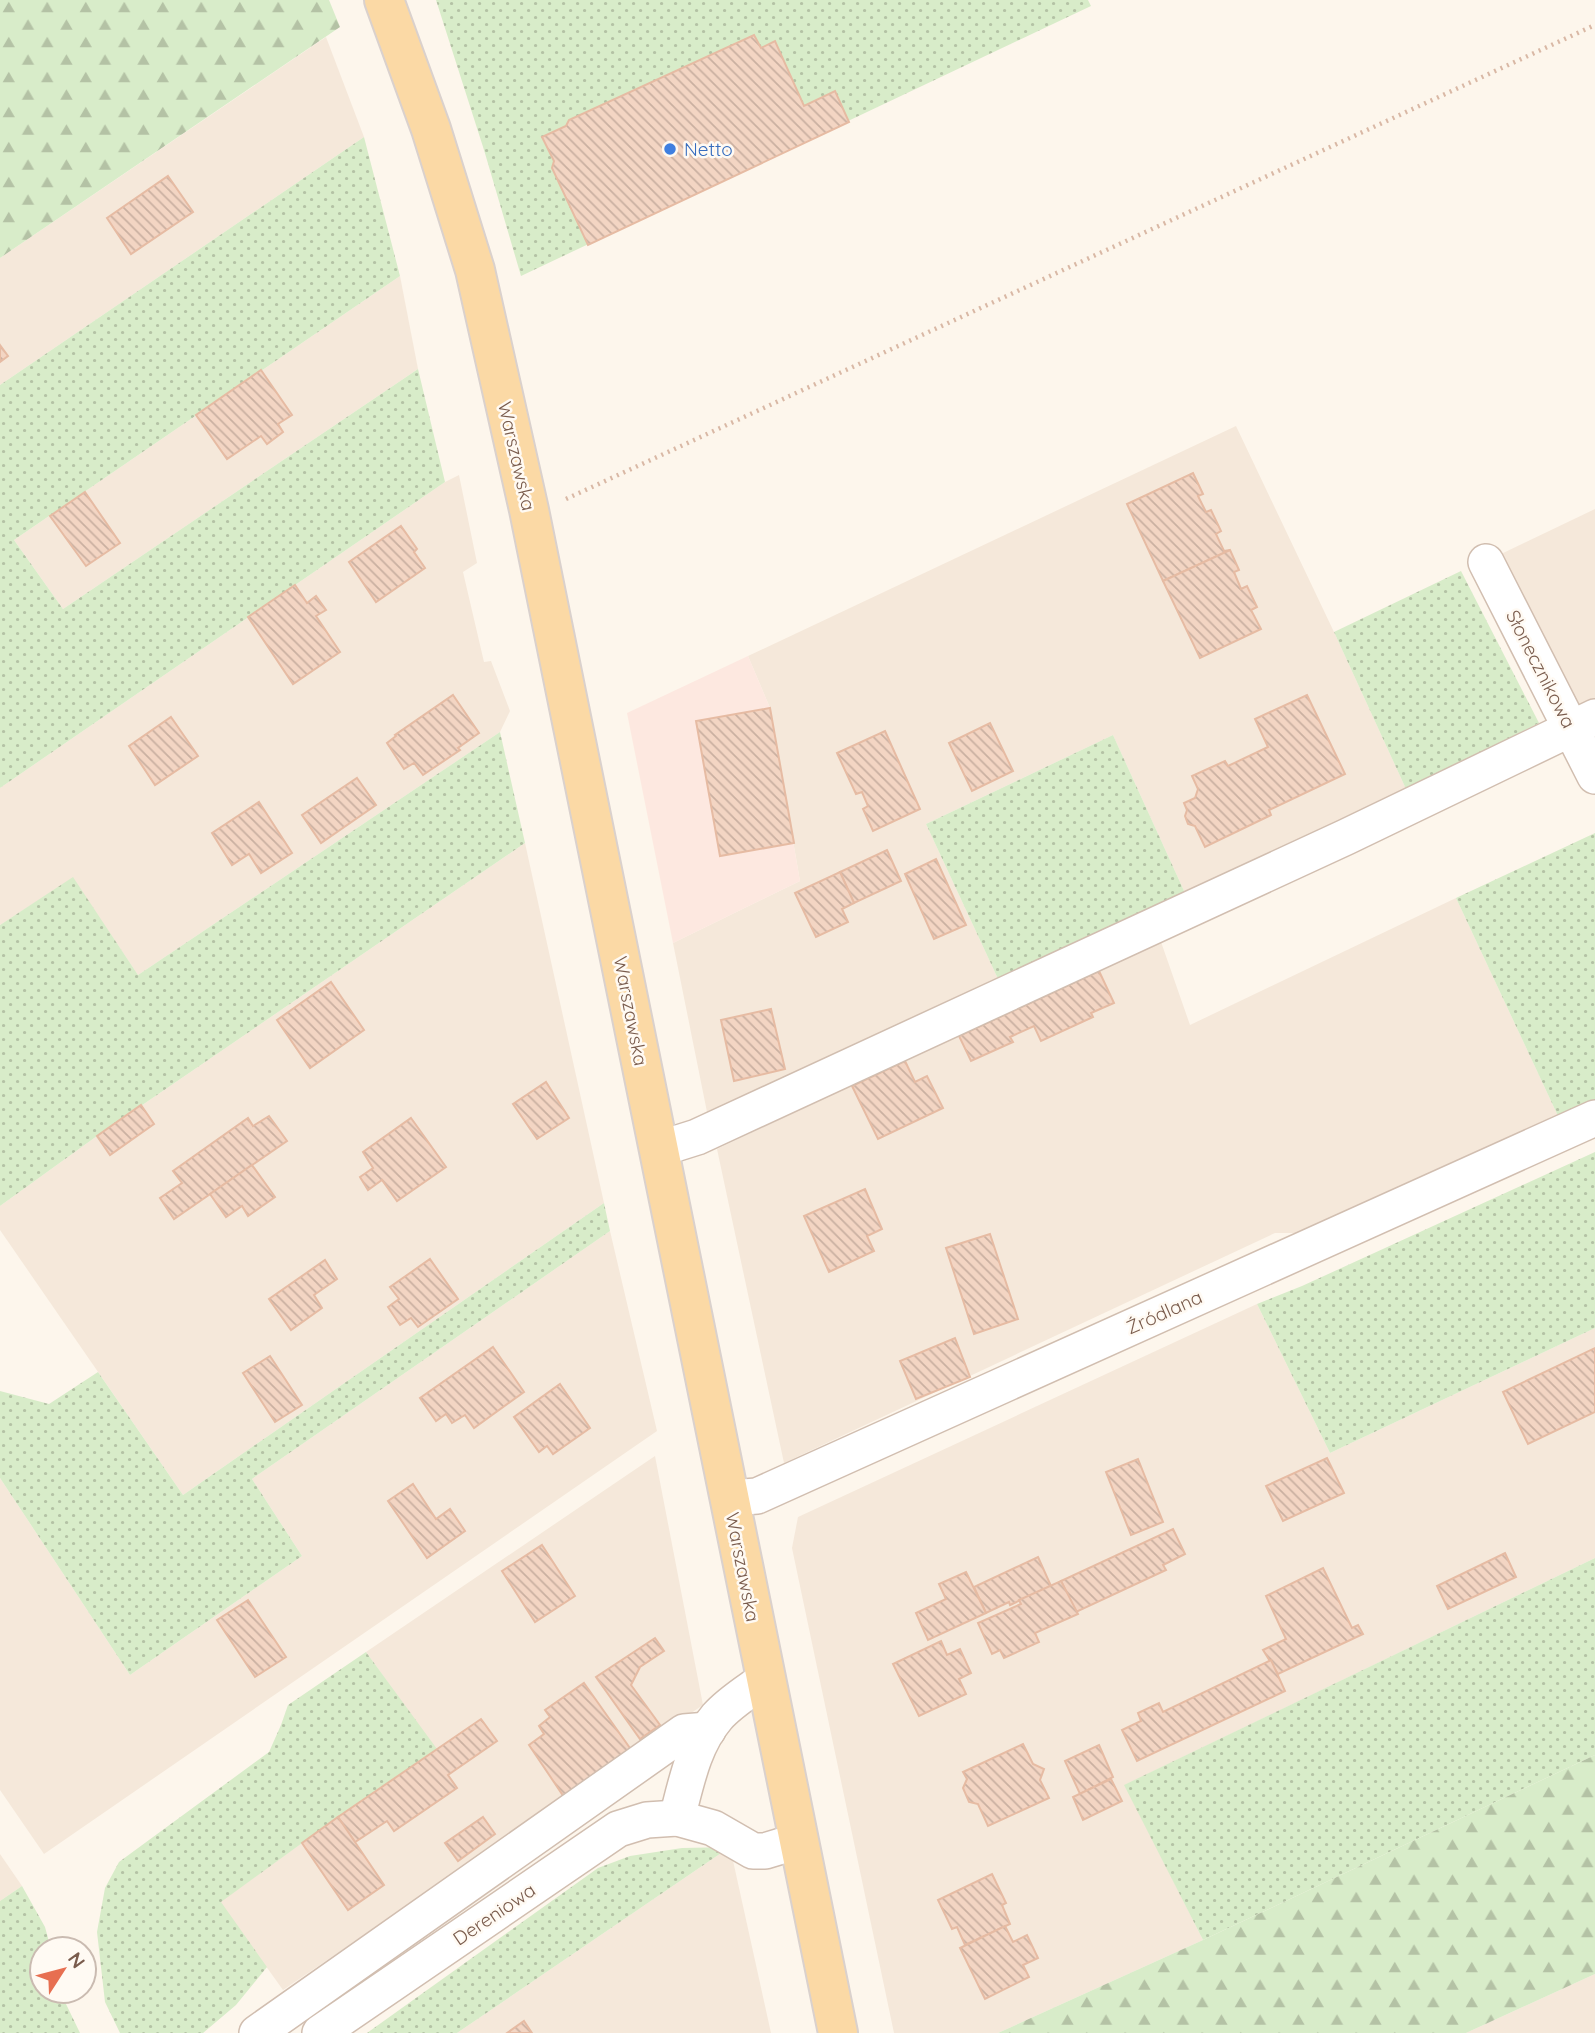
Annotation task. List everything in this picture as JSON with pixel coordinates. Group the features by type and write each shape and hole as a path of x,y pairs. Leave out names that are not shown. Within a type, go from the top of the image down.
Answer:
{"main road":[{"name":"Warszawska","path":"384,0 431,129 475,270 529,510 838,2033"}],"street":[{"name":"Słonecznikowa","path":"1486,562 1583,723 1595,776"},
{"path":"659,1149 710,1131 1346,837 1583,723"},
{"name":"Źródlana","path":"730,1498 757,1496 1595,1118"},
{"path":"677,1818 689,1770 708,1730 719,1715 765,1679"},
{"path":"257,2033 684,1732 708,1730"},
{"name":"Dereniowa","path":"320,2033 618,1829 647,1820 677,1818 713,1828 753,1851 765,1851 798,1841"}],"path":[{"path":"529,510 570,498 1595,25"}],"shaded area":[{"path":"326,37 364,137 0,385 0,258"},
{"path":"400,276 418,369 63,609 14,540"},
{"path":"1236,426 1406,789 1185,893 1113,735 926,824 999,981 708,1117 673,943 800,881 770,708 748,656"},
{"path":"459,475 477,563 463,572 484,662 491,661 510,711 500,732 138,975 73,878 0,925 0,788 445,482"},
{"path":"1595,509 1595,699 1579,706 1499,555"},
{"path":"748,656 770,708 800,881 673,943 627,713"},
{"path":"525,843 604,1203 183,1495 0,1230 0,1206 97,1136"},
{"path":"1456,898 1558,1116 1300,1233 1275,1233 784,1463 717,1149 1160,939 1190,1025"},
{"path":"610,1231 657,1431 44,1854 0,1790 0,1478 130,1675 302,1556 252,1479"},
{"path":"1257,1304 1330,1453 1595,1328 1595,1558 1125,1785 1203,1940 998,2033 894,2033 792,1548 798,1517"},
{"path":"655,1456 703,1705 283,1990 220,1902 436,1749 366,1652"},
{"path":"730,1847 771,2033 457,2033"},
{"path":"0,1854 22,1886 0,1901"},
{"path":"1595,1974 1595,2033 1466,2033"}],"green space":[{"path":"0,0 329,0 340,27 0,258"},
{"path":"436,0 1088,0 1091,6 521,276"},
{"path":"364,137 400,276 14,540 63,609 418,369 445,482 0,788 0,385"},
{"path":"1461,571 1539,723 1406,789 1334,632"},
{"path":"500,732 525,843 97,1136 0,1206 0,925 73,877 138,975"},
{"path":"1113,735 1185,893 999,981 926,824"},
{"path":"1595,833 1595,1099 1558,1116 1456,898"},
{"path":"1595,1152 1595,1328 1330,1453 1257,1304"},
{"path":"604,1203 610,1231 252,1479 302,1556 130,1675 0,1478 0,1391 49,1404 98,1372 183,1495"},
{"path":"1595,1558 1595,1755 1203,1940 1124,1785"},
{"path":"366,1652 437,1749 221,1902 267,1967 236,2005 203,2033 120,2033 105,2002 97,1932 105,1888 119,1862 269,1752 288,1705"},
{"path":"1595,1755 1595,1974 1466,2033 998,2033 1203,1940"},
{"path":"730,1847 457,2033 367,2033 598,1868 630,1856 682,1848"},
{"path":"22,1886 47,1935 28,1935 28,2005 66,2005 80,2033 0,2033 0,1901"}],"building":[{"name":"Netto","path":"754,35 761,48 775,41 804,106 835,91 849,122 588,245 552,168 554,161 542,137 566,126 569,120"},
{"path":"168,176 193,212 131,254 107,218"},
{"path":"0,345 8,356 0,362"},
{"path":"261,370 292,415 278,424 283,432 267,444 261,436 227,459 196,415"},
{"path":"1193,473 1203,494 1198,496 1206,512 1211,510 1221,531 1216,534 1224,551 1230,550 1163,581 1127,504"},
{"path":"85,492 120,543 86,566 50,516"},
{"path":"401,526 417,549 414,552 425,568 376,602 349,562"},
{"path":"1230,550 1239,570 1234,572 1241,589 1247,586 1257,607 1251,610 1261,629 1200,658 1163,581"},
{"path":"295,585 307,603 316,596 326,610 316,616 340,652 293,684 248,617"},
{"path":"453,695 479,733 458,748 460,750 423,775 414,763 404,769 387,743"},
{"path":"1307,695 1345,774 1269,810 1271,815 1205,847 1195,826 1188,824 1185,816 1187,810 1184,803 1195,798 1198,789 1192,776 1225,761 1228,766 1268,747 1255,719"},
{"path":"770,708 794,843 720,856 696,721"},
{"path":"171,717 198,756 155,785 129,746"},
{"path":"990,723 1013,771 972,791 949,743"},
{"path":"885,731 920,809 873,831 863,809 868,806 862,792 856,794 837,753"},
{"path":"357,778 376,805 321,843 302,815"},
{"path":"259,802 292,853 261,873 249,854 232,865 212,833"},
{"path":"887,850 901,881 854,903 840,872"},
{"path":"936,859 966,925 934,939 905,874"},
{"path":"840,872 854,903 842,909 848,922 816,937 795,893"},
{"path":"1099,971 1114,1003 1091,1013 1093,1017 1041,1041 1034,1026 1010,1037 1013,1042 971,1061 959,1036"},
{"path":"331,982 364,1030 310,1068 277,1020"},
{"path":"771,1009 785,1069 734,1081 721,1020"},
{"path":"905,1061 915,1082 927,1076 943,1108 878,1139 852,1086"},
{"path":"546,1082 569,1118 537,1139 513,1104"},
{"path":"141,1105 154,1124 110,1155 97,1136"},
{"path":"269,1116 287,1141 174,1219 160,1198 182,1183 173,1171 248,1118 253,1126"},
{"path":"411,1118 446,1167 397,1201 382,1180 368,1190 360,1177 373,1168 363,1152"},
{"path":"252,1165 275,1197 248,1216 242,1206 226,1217 210,1194"},
{"path":"865,1189 882,1229 867,1236 874,1251 829,1272 804,1216"},
{"path":"990,1234 1018,1319 974,1334 946,1248"},
{"path":"430,1259 458,1299 418,1327 411,1318 400,1325 388,1307 399,1299 390,1287"},
{"path":"325,1260 337,1279 314,1295 322,1308 291,1330 269,1299"},
{"path":"955,1338 970,1377 916,1399 900,1361"},
{"path":"493,1347 524,1392 474,1428 465,1415 452,1423 446,1414 436,1421 420,1398"},
{"path":"1595,1348 1595,1412 1528,1444 1503,1392"},
{"path":"270,1356 302,1405 275,1422 243,1373"},
{"path":"560,1384 590,1428 553,1454 547,1446 539,1452 514,1417"},
{"path":"1327,1458 1344,1493 1283,1521 1266,1486"},
{"path":"1138,1459 1163,1522 1131,1535 1106,1472"},
{"path":"413,1484 436,1519 450,1509 465,1531 427,1558 388,1501"},
{"path":"1173,1529 1185,1554 1163,1565 1166,1570 1076,1612 1061,1581"},
{"path":"542,1545 575,1596 535,1622 502,1571"},
{"path":"1505,1553 1516,1577 1448,1609 1437,1586"},
{"path":"1038,1557 1051,1586 986,1613 974,1587"},
{"path":"1323,1568 1352,1628 1358,1625 1363,1634 1278,1674 1263,1650 1286,1639 1266,1596"},
{"path":"966,1572 986,1613 928,1640 916,1613 946,1599 939,1584"},
{"path":"1061,1581 1078,1614 1035,1633 1039,1642 1004,1658 1000,1650 992,1654 978,1623 1021,1604 1019,1600"},
{"path":"248,1600 286,1657 255,1677 217,1620"},
{"path":"655,1638 664,1651 640,1667 631,1685 660,1725 640,1739 596,1677"},
{"path":"941,1641 947,1655 960,1649 971,1673 959,1679 966,1694 919,1716 893,1664"},
{"path":"1271,1660 1285,1691 1137,1761 1122,1730 1141,1721 1138,1713 1159,1703 1163,1712"},
{"path":"584,1683 632,1751 564,1797 529,1745 544,1734 539,1726 550,1717 545,1710"},
{"path":"481,1719 497,1741 448,1775 457,1788 394,1831 387,1821 355,1842 338,1817"},
{"path":"1023,1744 1033,1764 1044,1769 1040,1780 1049,1798 988,1826 978,1804 969,1802 963,1788 967,1779 963,1772"},
{"path":"1099,1745 1113,1777 1080,1794 1065,1761"},
{"path":"1111,1779 1122,1801 1083,1820 1073,1797"},
{"path":"338,1817 384,1885 348,1910 302,1843"},
{"path":"483,1817 495,1834 458,1861 445,1843"},
{"path":"992,1874 1006,1903 1002,1905 1010,1924 965,1945 957,1927 952,1929 938,1900"},
{"path":"1005,1926 1013,1942 1027,1935 1038,1958 1023,1965 1029,1977 985,1999 960,1948"},
{"path":"524,2021 532,2033 507,2033"}],"place":[{"name":"Netto","path":"670,149"}]}
